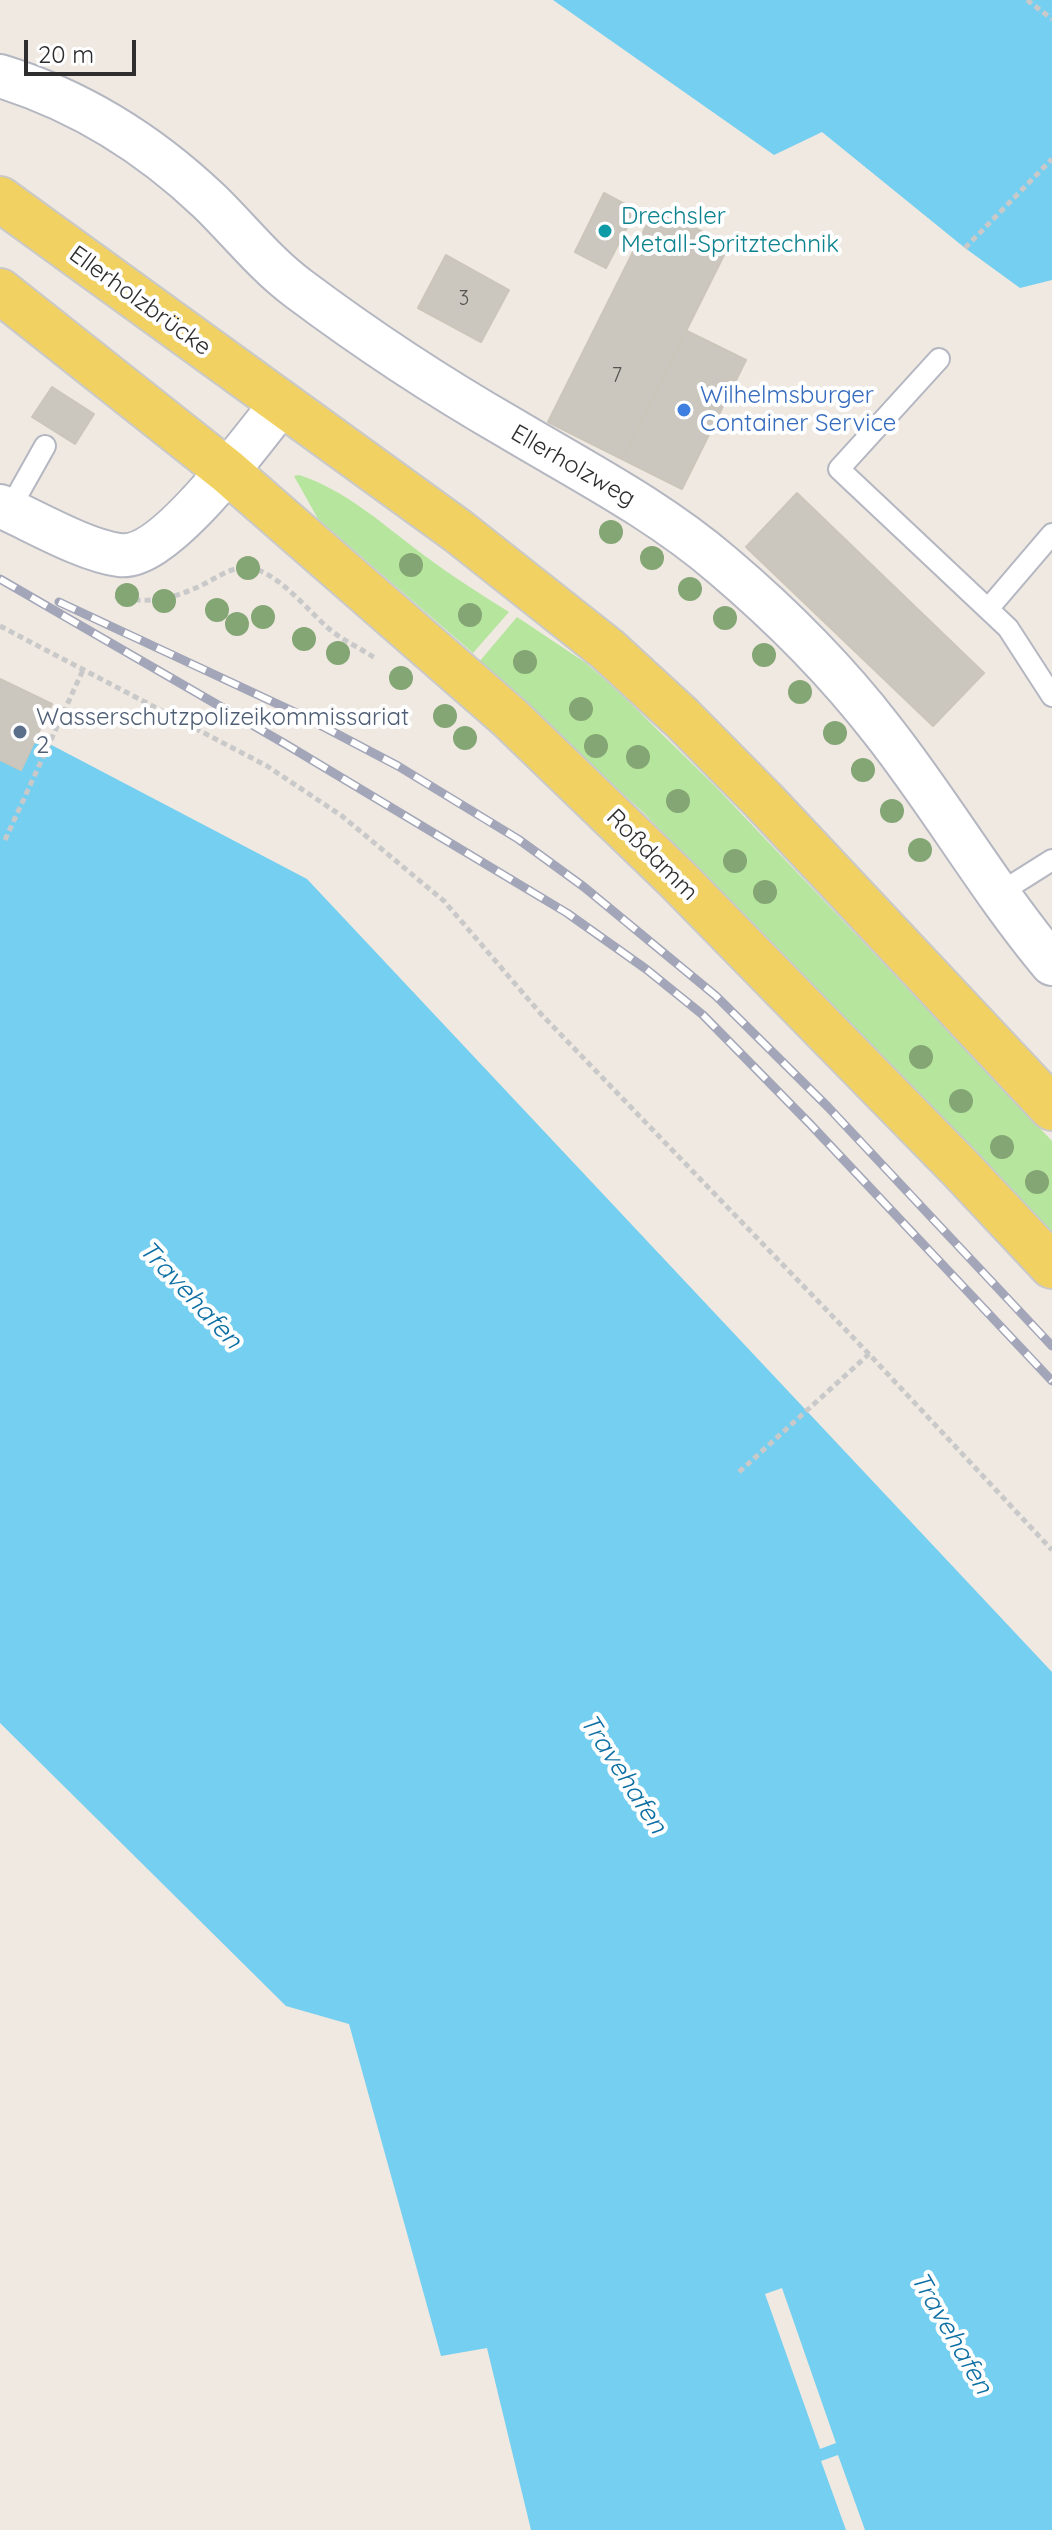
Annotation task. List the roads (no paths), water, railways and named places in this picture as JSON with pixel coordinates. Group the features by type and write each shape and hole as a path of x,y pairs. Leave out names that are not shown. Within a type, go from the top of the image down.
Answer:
{"main road":[{"name":"Ellerholzbrücke","path":"0,199 281,404"},
{"path":"0,291 227,471"},
{"path":"281,404 502,564 607,649 682,718 763,800 1050,1104"},
{"name":"Roßdamm","path":"227,471 417,635 591,795 927,1134 1052,1266"}],"street":[{"name":"Ellerholzweg","path":"0,76 50,93 138,142 208,200 272,267 342,321 483,412 647,509 699,546 812,648 853,695 884,732 1021,927 1052,964"},
{"path":"5,508 94,548 118,555 138,554 167,535 227,471 281,404"}],"lane":[{"path":"939,359 839,469 1008,628 1052,696"},
{"path":"5,508 45,446"},
{"path":"988,609 1052,534"},
{"path":"998,894 1052,860"}],"water":[{"path":"553,0 1052,0 1052,280 1020,288 965,248 822,132 774,155"},
{"name":"Travehafen","path":"0,718 307,879 1052,1672 1052,2530 531,2530 487,2348 441,2356 349,2024 286,2006 0,1723"}],"railway":[{"path":"0,579 287,745 567,913 646,969 703,1015 1052,1381"},
{"path":"59,602 301,715 398,766 518,839 584,887 716,996 828,1107 1052,1346"}],"place":[{"name":"Drechsler Metall-Spritztechnik","path":"605,231"},
{"name":"Wilhelmsburger Container Service","path":"684,410"},
{"name":"Wasserschutzpolizeikommissariat 2","path":"20,732"}]}
